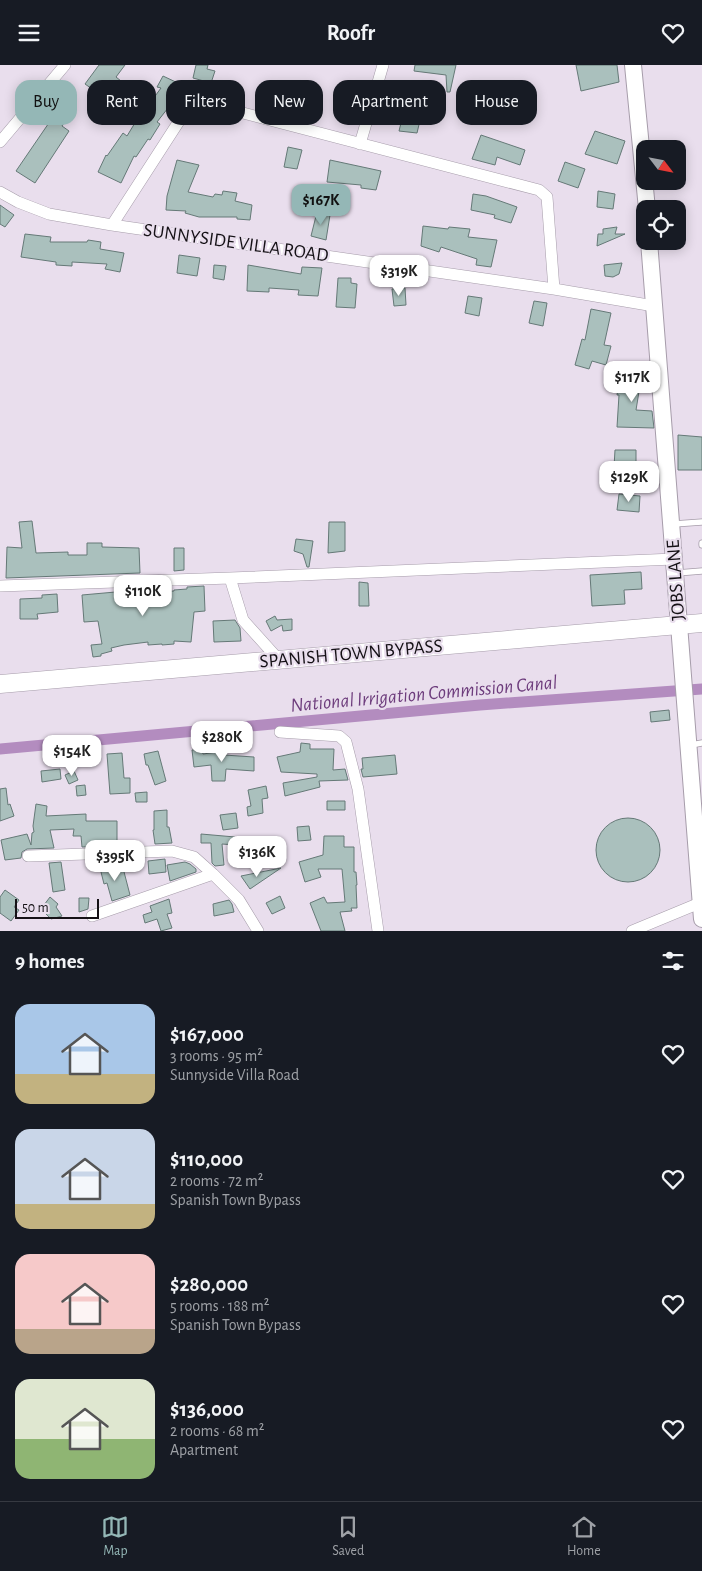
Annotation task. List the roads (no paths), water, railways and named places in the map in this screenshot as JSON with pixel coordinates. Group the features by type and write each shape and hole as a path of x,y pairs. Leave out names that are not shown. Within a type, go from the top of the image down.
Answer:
{"main road":[{"name":"SPANISH TOWN BYPASS","path":"0,684 702,623"}],"street":[{"path":"0,142 64,65"},
{"path":"360,144 383,65"},
{"path":"633,65 646,200"},
{"path":"112,225 186,112 196,101 539,190 547,197 554,289"},
{"name":"SUNNYSIDE VILLA ROAD","path":"0,192 18,202 49,214 112,225 554,289 654,306"},
{"name":"JOBS LANE","path":"650,250 683,676 685,696 695,744 702,919"},
{"path":"0,586 675,566"},
{"path":"230,578 243,620 279,660"},
{"path":"280,732 339,736 346,742 358,789 378,931"},
{"path":"28,857 172,851 194,857 239,900 258,931"},
{"path":"92,916 213,874"},
{"path":"632,931 701,902"}],"lane":[{"path":"672,525 702,522"},
{"path":"675,566 702,571"}],"waterway":[{"name":"National Irrigation Commission Canal","path":"0,749 480,705 702,689"}]}
